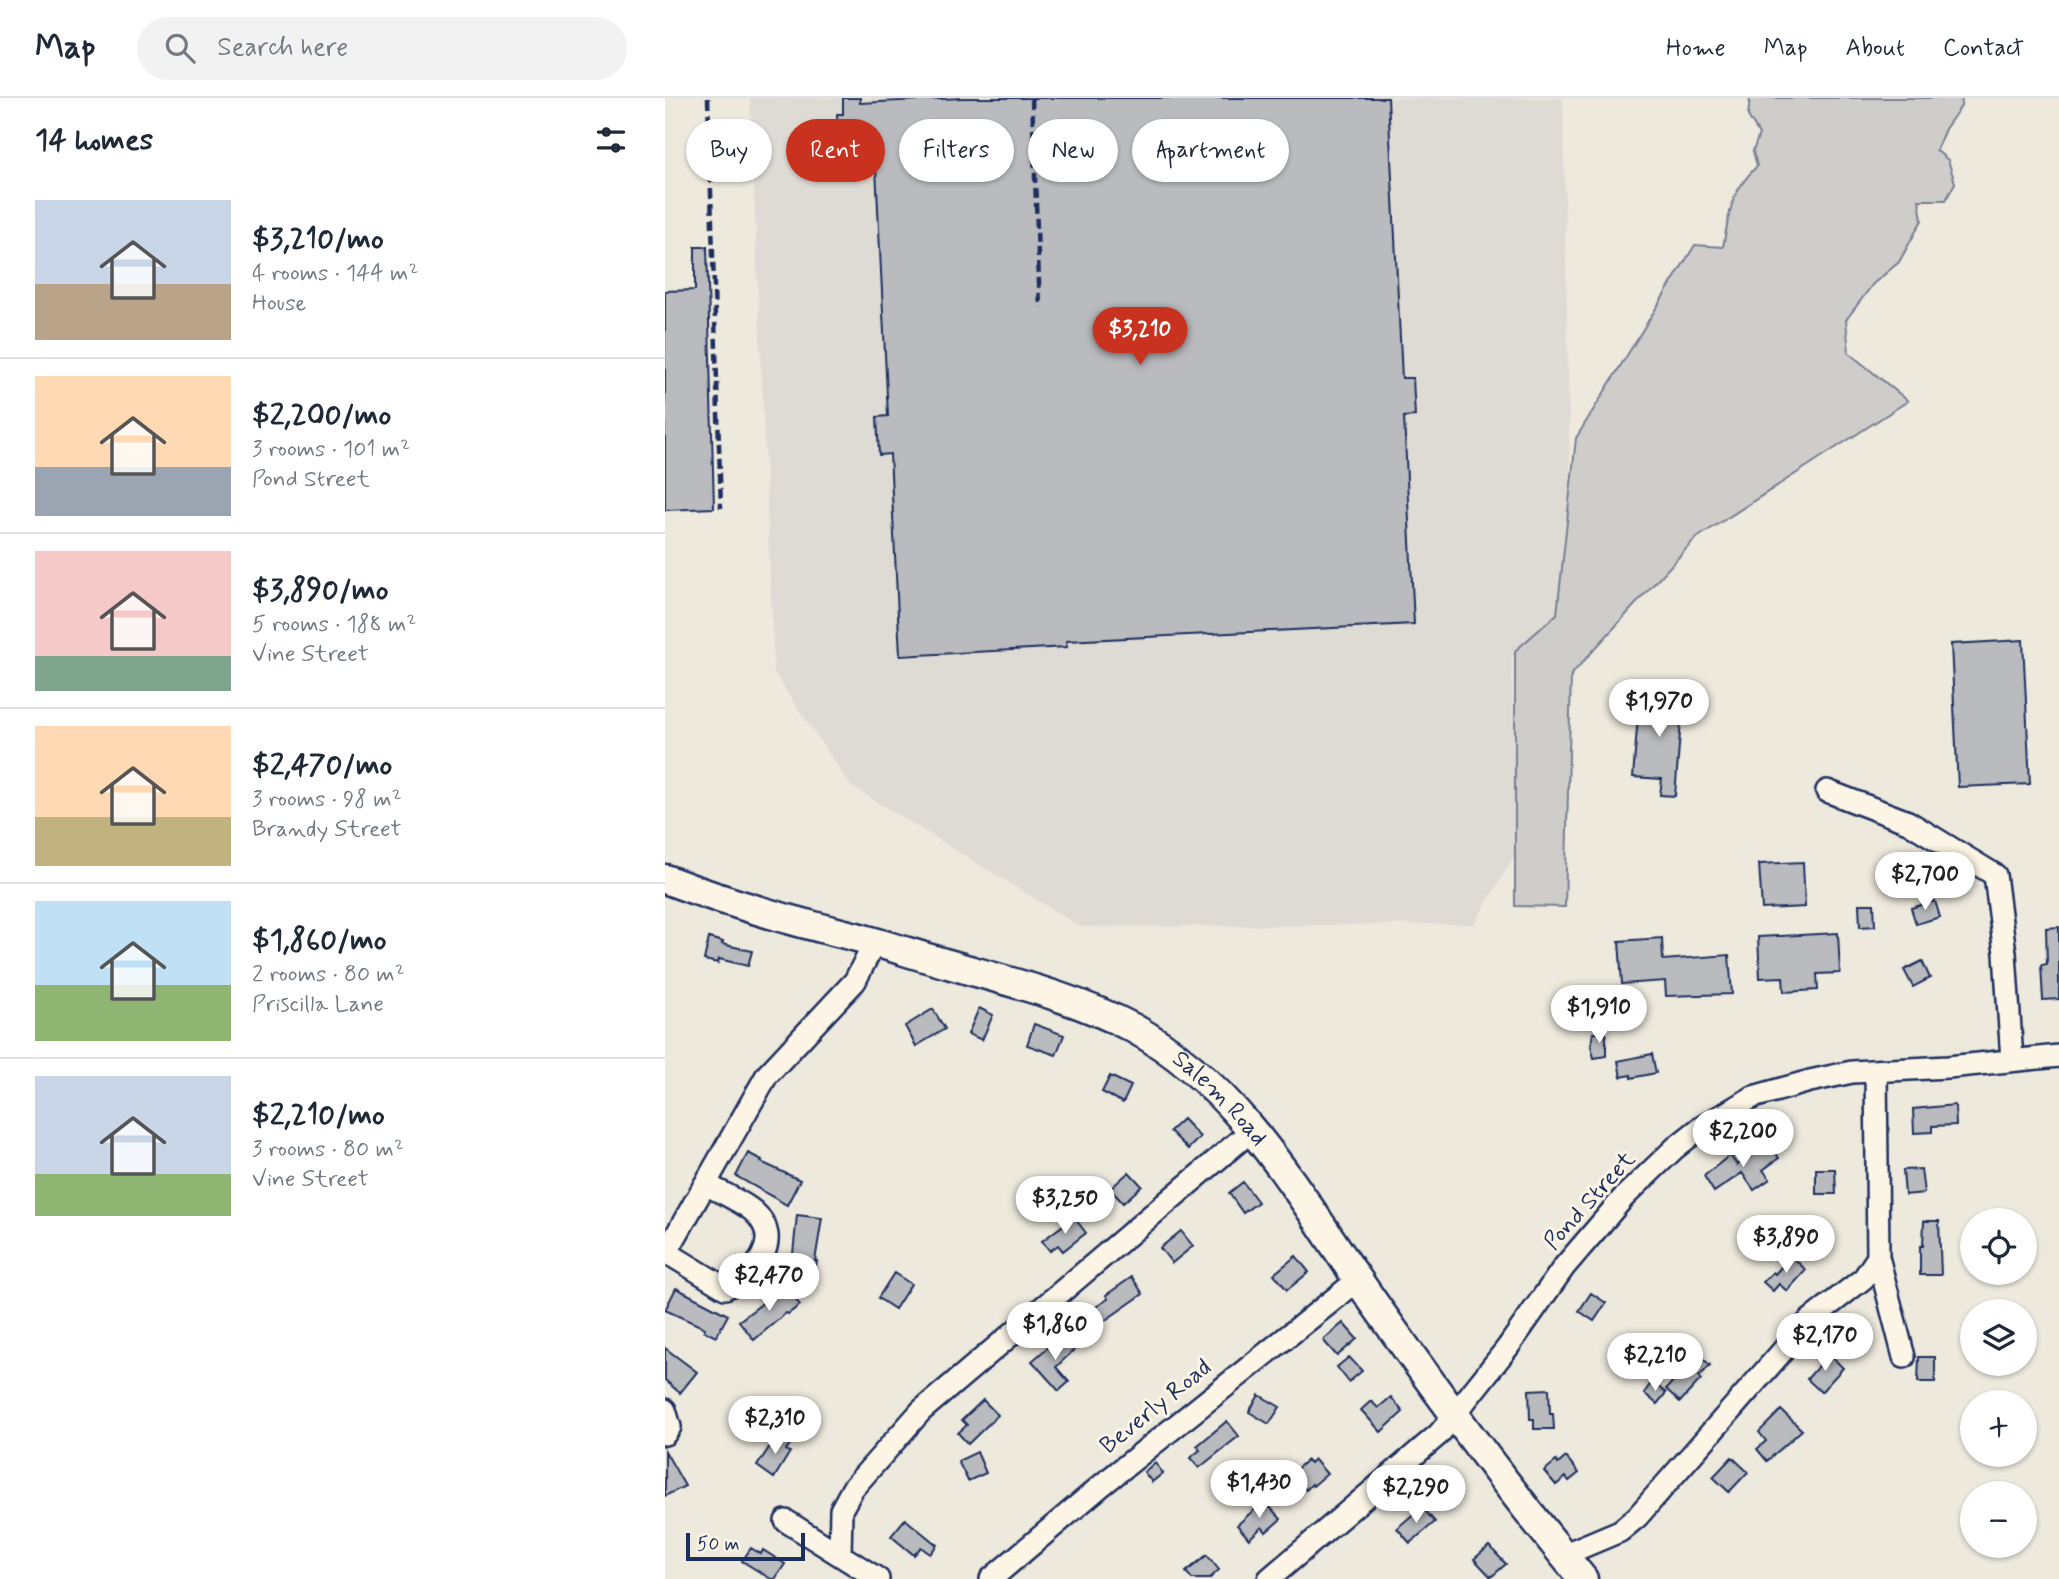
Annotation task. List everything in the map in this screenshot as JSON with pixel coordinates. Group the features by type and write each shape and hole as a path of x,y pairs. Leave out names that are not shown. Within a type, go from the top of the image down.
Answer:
{"main road":[{"name":"Salem Road","path":"665,879 810,927 1023,985 1131,1027 1180,1059 1205,1079 1252,1130 1287,1175 1454,1414 1517,1499 1583,1579"}],"street":[{"path":"1827,791 1908,822 1994,875 2005,953 2012,1060"},
{"path":"705,1184 755,1213 763,1224 766,1237 760,1262 739,1282 725,1287 666,1254 705,1184 767,1075 855,981 874,943"},
{"name":"Pond Street","path":"1269,1579 1439,1434 1508,1347 1564,1267 1624,1197 1699,1129 1753,1097 1852,1072 2059,1056"},
{"path":"1876,1071 1878,1257 1904,1357"},
{"path":"839,1554 841,1510 853,1488 921,1411 1252,1130"},
{"path":"1563,1555 1621,1531 1637,1517 1809,1321 1864,1278 1878,1257"},
{"name":"Beverly Road","path":"991,1579 1101,1485 1358,1280"},
{"path":"665,1410 670,1427 665,1434"},
{"path":"786,1521 878,1579"}],"shaded area":[{"path":"750,98 1563,98 1573,640 1512,657 1516,853 1474,924 1081,927 851,786 774,673 754,182 772,182 772,119 751,119"},
{"path":"1750,98 1962,98 1961,106 1945,129 1936,150 1948,160 1955,183 1946,200 1919,200 1922,220 1899,262 1873,284 1846,320 1849,353 1908,401 1695,539 1571,675 1565,907 1515,906 1515,651 1557,614 1576,438 1695,245 1723,247 1736,194 1757,166 1753,151 1759,134 1748,116"}],"building":[{"path":"843,98 860,98 860,103 962,98 1388,98 1402,378 1413,378 1415,416 1404,417 1414,624 1066,641 1067,647 900,656 890,454 879,455 877,417 888,416 877,182 885,182 885,119 837,119 837,114 843,114"},
{"path":"695,247 707,247 714,508 665,510 665,291 695,290"},
{"path":"2023,640 2030,784 1958,787 1951,644"},
{"path":"1640,691 1683,695 1675,796 1660,795 1662,779 1633,777"},
{"path":"1803,862 1805,907 1762,909 1759,864"},
{"path":"1935,901 1940,917 1916,924 1911,908"},
{"path":"1859,904 1874,904 1875,926 1860,927"},
{"path":"2059,927 2059,999 2043,1000 2041,965 2047,964 2046,928"},
{"path":"1838,933 1840,973 1817,974 1818,990 1784,992 1783,977 1760,978 1758,937"},
{"path":"709,938 752,951 748,966 719,959 718,963 704,960"},
{"path":"1662,938 1663,960 1729,955 1732,994 1666,996 1665,981 1622,984 1619,941"},
{"path":"1922,961 1930,978 1913,987 1904,970"},
{"path":"979,1008 993,1015 982,1040 968,1034"},
{"path":"933,1009 945,1029 916,1046 905,1026"},
{"path":"1034,1024 1064,1035 1056,1055 1027,1045"},
{"path":"1593,1033 1606,1033 1606,1056 1594,1058 1591,1046"},
{"path":"1652,1054 1656,1073 1631,1078 1631,1075 1621,1077 1618,1061"},
{"path":"1110,1076 1131,1086 1123,1103 1102,1092"},
{"path":"1955,1105 1956,1125 1932,1126 1932,1132 1914,1133 1913,1109"},
{"path":"1183,1119 1200,1137 1188,1149 1170,1131"},
{"path":"1769,1143 1779,1158 1763,1170 1770,1179 1754,1190 1742,1173 1714,1192 1704,1176 1730,1155 1737,1165"},
{"path":"748,1153 800,1180 787,1205 736,1176"},
{"path":"1816,1169 1835,1169 1836,1194 1816,1194"},
{"path":"1921,1169 1924,1193 1905,1195 1903,1170"},
{"path":"1129,1172 1142,1186 1123,1203 1110,1189"},
{"path":"1243,1182 1258,1202 1243,1213 1229,1193"},
{"path":"797,1215 822,1218 814,1277 791,1273"},
{"path":"1074,1217 1086,1233 1063,1251 1058,1245 1050,1251 1042,1241"},
{"path":"1924,1221 1939,1221 1941,1275 1920,1275 1920,1246 1923,1246"},
{"path":"1181,1231 1193,1246 1172,1263 1160,1248"},
{"path":"1296,1256 1309,1272 1287,1290 1274,1274"},
{"path":"1791,1256 1806,1270 1787,1291 1779,1284 1773,1291 1763,1282 1773,1272 1775,1274"},
{"path":"894,1273 911,1284 895,1309 878,1298"},
{"path":"1132,1277 1143,1294 1094,1328 1085,1314 1108,1299 1106,1295"},
{"path":"785,1286 800,1305 786,1313 754,1340 739,1321"},
{"path":"676,1288 728,1315 716,1337 704,1331 705,1328 665,1310"},
{"path":"1591,1293 1606,1303 1594,1321 1579,1311"},
{"path":"1343,1323 1357,1339 1337,1356 1323,1340"},
{"path":"1064,1336 1075,1349 1056,1367 1069,1382 1059,1391 1032,1361"},
{"path":"665,1348 697,1372 680,1393 665,1380"},
{"path":"1694,1351 1710,1365 1680,1402 1666,1389 1685,1368 1681,1365"},
{"path":"1829,1354 1843,1368 1821,1392 1807,1379"},
{"path":"1349,1357 1362,1371 1349,1382 1337,1367"},
{"path":"1919,1357 1935,1357 1935,1382 1918,1382"},
{"path":"1652,1382 1666,1393 1657,1404 1644,1393"},
{"path":"1549,1389 1550,1414 1553,1414 1554,1429 1534,1429 1534,1419 1530,1419 1529,1390"},
{"path":"1259,1395 1280,1407 1269,1424 1249,1412"},
{"path":"1391,1397 1403,1412 1381,1432 1361,1410 1371,1401 1378,1408"},
{"path":"983,1400 998,1415 968,1444 958,1433 967,1425 962,1420"},
{"path":"1781,1410 1802,1430 1767,1461 1757,1449 1766,1441 1759,1432"},
{"path":"1227,1421 1239,1436 1199,1468 1190,1458 1200,1450 1197,1446"},
{"path":"778,1434 791,1443 786,1450 790,1452 774,1478 757,1466"},
{"path":"665,1451 685,1486 665,1496"},
{"path":"977,1452 986,1473 968,1481 958,1461"},
{"path":"1566,1457 1579,1473 1569,1481 1566,1477 1556,1485 1544,1471"},
{"path":"1732,1457 1748,1472 1729,1492 1713,1477"},
{"path":"1314,1459 1327,1474 1306,1490 1298,1481 1271,1502 1259,1488 1289,1465 1294,1471 1307,1460 1310,1463"},
{"path":"1155,1463 1163,1473 1152,1482 1144,1472"},
{"path":"1264,1501 1281,1519 1266,1532 1262,1527 1249,1539 1237,1525"},
{"path":"1422,1507 1435,1522 1410,1543 1397,1528"},
{"path":"905,1519 937,1545 930,1554 921,1547 914,1555 891,1536"},
{"path":"1489,1546 1506,1564 1491,1577 1474,1559"},
{"path":"751,1548 761,1554 763,1550 785,1564 775,1579 742,1561"},
{"path":"1207,1555 1219,1570 1209,1579 1192,1579 1186,1572"}],"railway":[{"path":"708,98 721,508"},
{"path":"1032,98 1040,308"}]}
